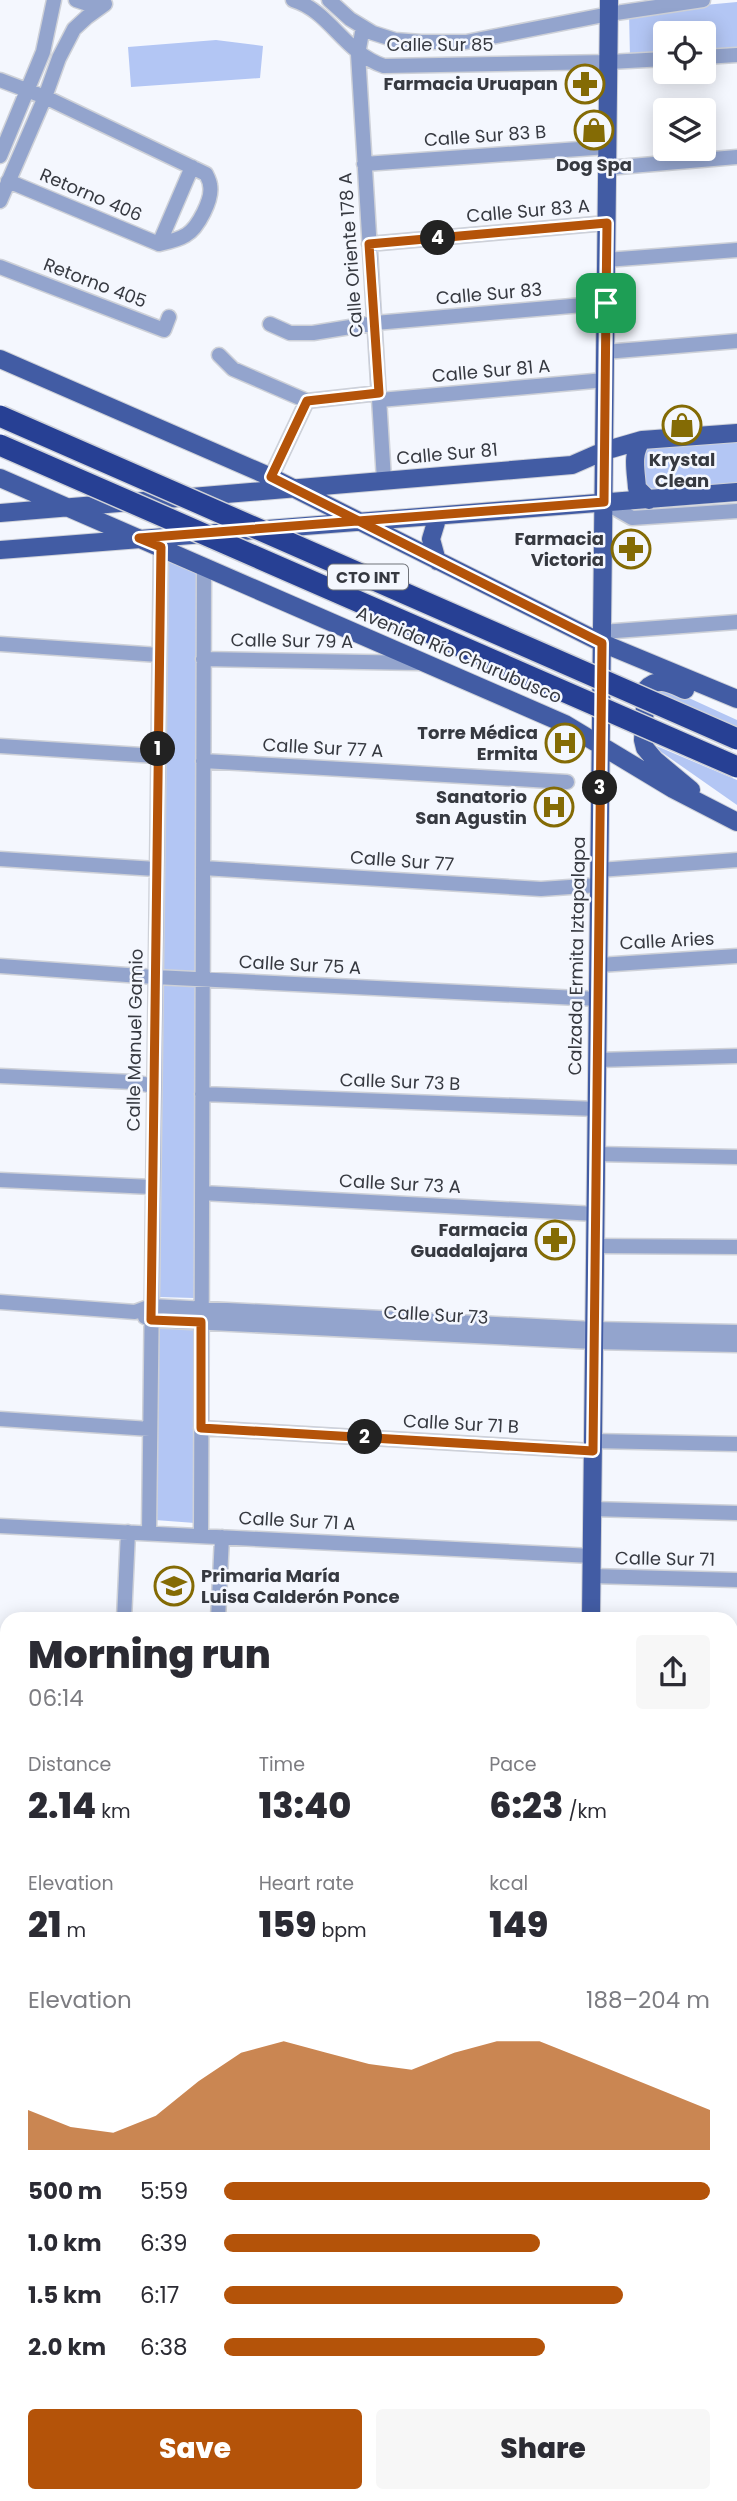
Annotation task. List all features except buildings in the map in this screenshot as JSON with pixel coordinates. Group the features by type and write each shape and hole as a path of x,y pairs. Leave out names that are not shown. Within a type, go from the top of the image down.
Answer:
{"highway":[{"name":"CTO INT","path":"0,416 737,739"},
{"name":"CTO INT","path":"0,445 737,767"}],"main road":[{"name":"Calzada Ermita Iztapalapa","path":"591,1612 609,7"},
{"name":"CTO INT","path":"0,359 271,477 437,561 737,699"},
{"name":"Calle Sur 81","path":"0,513 572,465 604,451 642,440 737,433"},
{"path":"642,440 635,455 636,488 649,500"},
{"name":"Avenida Río Churubusco","path":"0,478 565,724 673,789 729,818"},
{"path":"0,550 737,492"},
{"path":"437,561 431,539 438,516"},
{"path":"729,818 655,760 645,748 643,740 646,689 658,682 666,682 737,712"}],"street":[{"path":"0,156 43,52 54,0"},
{"path":"76,0 91,5 110,2"},
{"name":"Calle Sur 85","path":"293,0 311,8 358,54 374,63 393,66 653,60"},
{"name":"Calle Sur 85","path":"336,3 363,27 384,38 466,42 609,7 702,0"},
{"path":"0,201 59,58 74,29 110,2"},
{"path":"331,26 336,3"},
{"name":"Calle Oriente 178 A","path":"363,27 358,54 384,480"},
{"path":"716,56 737,55"},
{"path":"0,80 45,97 206,174 211,184 208,201 189,234 175,241 159,244"},
{"name":"Calle Sur 83 B","path":"365,164 608,147"},
{"path":"607,168 737,157"},
{"path":"159,244 192,167"},
{"name":"Retorno 406","path":"8,181 159,244"},
{"name":"Calle Sur 83 A","path":"369,244 607,223"},
{"path":"606,260 737,250"},
{"name":"Retorno 405","path":"0,267 164,330 169,317"},
{"name":"Calle Sur 83","path":"270,324 290,333 313,333 374,323 606,303"},
{"path":"605,352 737,341"},
{"path":"219,355 233,369 307,401 379,396"},
{"name":"Calle Sur 81 A","path":"379,396 605,380"},
{"path":"271,477 307,401"},
{"path":"604,502 632,519 737,511"},
{"name":"Calle Manuel Gamio","path":"149,1533 161,547"},
{"path":"201,1536 204,566"},
{"path":"602,637 737,622"},
{"path":"0,644 159,654"},
{"name":"Calle Sur 79 A","path":"203,659 422,664"},
{"path":"0,746 158,756"},
{"name":"Calle Sur 77 A","path":"203,761 567,782"},
{"path":"0,859 156,869"},
{"name":"Calle Sur 77","path":"203,868 541,890 599,877 737,860"},
{"name":"Calle Aries","path":"598,965 737,957"},
{"name":"Calle Sur 75 A","path":"0,967 598,999"},
{"path":"597,1059 737,1056"},
{"path":"0,1076 133,1082 154,1086"},
{"name":"Calle Sur 73 B","path":"202,1094 597,1110"},
{"path":"596,1154 737,1157"},
{"path":"0,1180 152,1187"},
{"name":"Calle Sur 73 A","path":"202,1193 596,1214"},
{"path":"595,1245 737,1247"},
{"name":"Calle Sur 73","path":"0,1302 151,1313 594,1335 737,1345"},
{"name":"Calle Sur 73","path":"594,1335 737,1332"},
{"path":"0,1419 150,1429"},
{"name":"Calle Sur 71 B","path":"201,1428 593,1446 737,1444"},
{"path":"593,1509 737,1513"},
{"name":"Calle Sur 71 A","path":"0,1526 592,1556"},
{"path":"124,1612 128,1532"},
{"path":"218,1612 222,1537"},
{"name":"Calle Sur 71","path":"592,1576 737,1580"}],"shaded area":[{"path":"737,2 737,51 716,53 716,21 653,21 653,57 630,58 629,12"},
{"path":"216,40 263,46 260,78 131,87 128,47"},
{"path":"737,437 737,485 657,491 641,483 640,455 653,444"},
{"path":"164,561 202,572 194,1298 160,1297"},
{"path":"667,688 737,720 737,727 656,692"},
{"path":"647,742 737,780 737,805"},
{"path":"156,1324 196,1327 195,1523 155,1520"}],"place":[{"name":"Farmacia Uruapan","path":"585,84"},
{"name":"Dog Spa","path":"594,130"},
{"name":"Krystal Clean","path":"682,425"},
{"name":"Farmacia Victoria","path":"631,549"},
{"name":"Torre Médica Ermita","path":"565,743"},
{"name":"Sanatorio San Agustin","path":"554,807"},
{"name":"Farmacia Guadalajara","path":"555,1240"},
{"name":"Primaria María Luisa Calderón Ponce","path":"174,1586"}],"route":[{"path":"606,303 604,502 358,522 139,538 161,547 151,1320 201,1322 201,1428 593,1451 602,643 358,522 271,477 307,401 379,393 369,244 607,223 606,303"}]}
